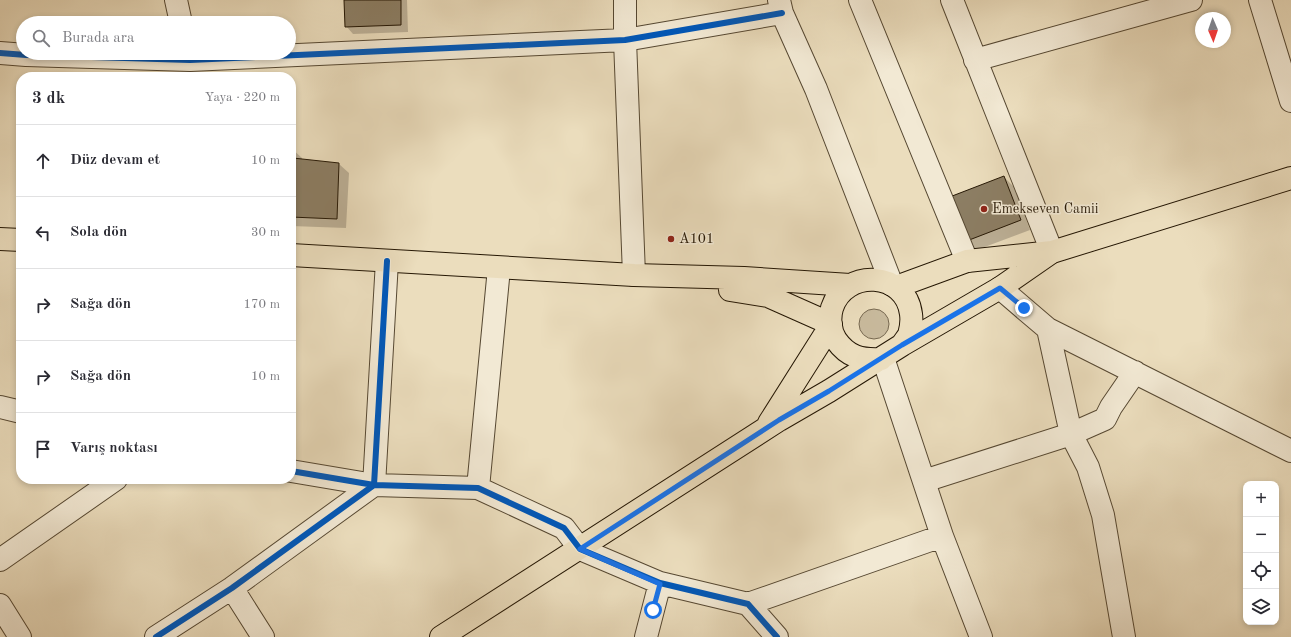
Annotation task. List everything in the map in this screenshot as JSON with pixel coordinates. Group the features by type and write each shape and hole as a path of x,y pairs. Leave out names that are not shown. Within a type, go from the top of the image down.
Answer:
{"main road":[{"path":"894,286 967,261 1052,252 1291,178"},
{"path":"0,239 16,240"},
{"path":"441,637 767,428 902,345 1000,288 1052,252"},
{"path":"296,255 499,268 634,275 744,278 850,285"},
{"path":"634,275 768,296 831,325"},
{"path":"882,358 867,360 854,356 843,349 835,338 831,325 831,314 834,302 841,292 850,285 861,280 873,279 894,286 905,297 910,309 912,321 909,334 902,345"},
{"path":"767,428 831,325"}],"street":[{"path":"176,0 179,16"},
{"path":"625,0 625,40 634,275"},
{"path":"860,0 967,261"},
{"path":"952,0 1052,252"},
{"path":"975,60 1191,0"},
{"path":"1260,0 1291,102"},
{"path":"296,57 625,40 780,6 894,286"},
{"path":"0,53 16,54"},
{"path":"130,60 192,63 248,60"},
{"path":"374,485 387,261"},
{"path":"478,488 499,268"},
{"path":"1000,288 1048,329 1291,451"},
{"path":"1048,329 1071,434 1088,467 1103,515 1124,637"},
{"path":"882,358 942,536 981,637"},
{"path":"924,480 1071,434 1105,420 1111,407 1135,372"},
{"path":"0,407 16,411"},
{"path":"296,472 374,485 478,488 564,528 580,549 660,584 748,604 942,536"},
{"path":"0,560 109,484"},
{"path":"156,637 232,588 374,485"},
{"path":"646,637 660,584"},
{"path":"232,588 263,637"},
{"path":"748,604 777,637"},
{"path":"0,605 20,637"}],"shaded area":[{"path":"874,309 885,313 889,324 885,335 874,339 863,335 859,324 863,313"}],"building":[{"path":"344,0 401,0 401,25 345,27"},
{"path":"296,158 339,163 337,219 296,217"},
{"name":"Emekseven Camii","path":"1004,176 1021,220 964,242 947,198"}],"cycle path":[{"path":"296,55 625,40 782,13"},
{"path":"0,53 16,54"},
{"path":"156,637 232,588 374,485 387,261"},
{"path":"296,472 374,485 478,488 564,528 580,549 660,583 748,604 777,637"}],"place":[{"name":"Emekseven Camii","path":"984,209"},
{"name":"A101","path":"671,239"}],"route":[{"path":"653,610 660,584 580,549 779,420 829,391 902,345 1000,288 1024,308"}]}
